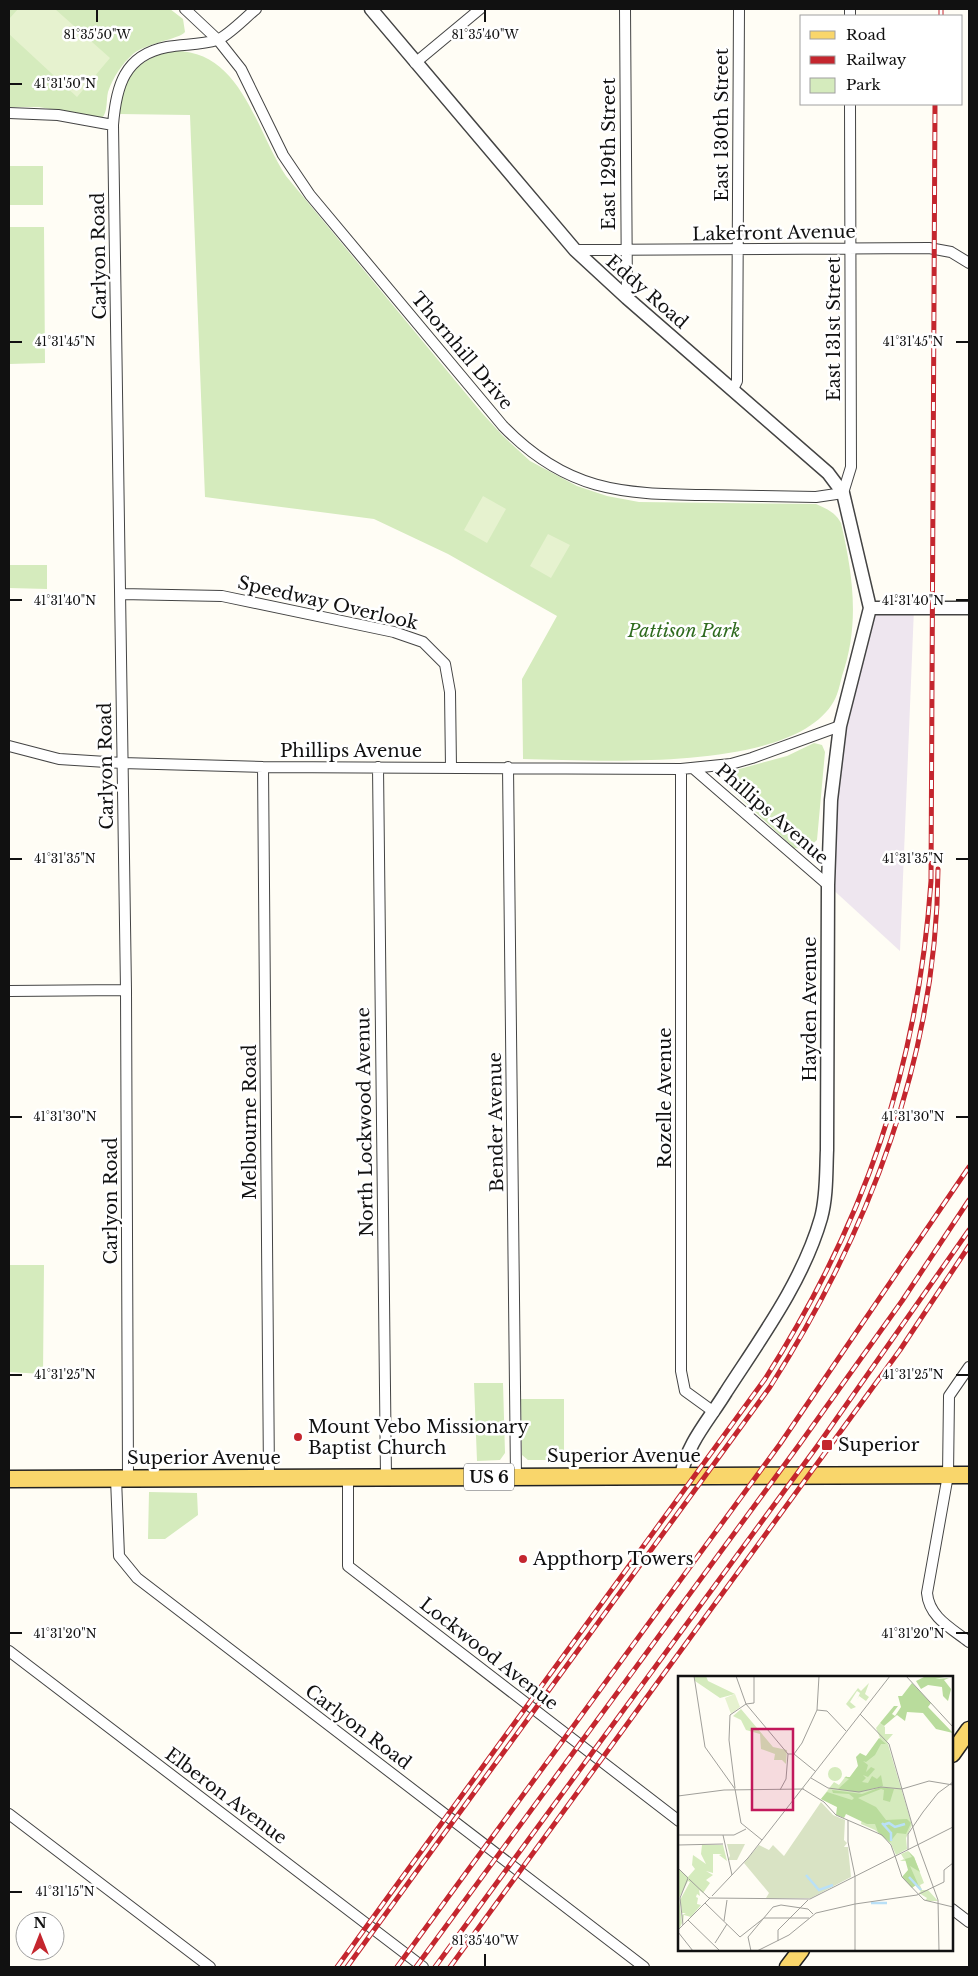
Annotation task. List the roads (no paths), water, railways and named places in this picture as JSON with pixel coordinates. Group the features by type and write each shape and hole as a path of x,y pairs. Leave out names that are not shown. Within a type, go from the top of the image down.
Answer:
{"main road":[{"name":"Superior Avenue","path":"9,1479 969,1475"},
{"path":"953,1753 969,1730"},
{"path":"788,1967 801,1951"}],"street":[{"name":"Thornhill Drive","path":"185,9 218,40 248,81 283,155 310,194 503,426 533,454 573,477 614,491 646,494 816,497 843,493"},
{"path":"218,40 256,9"},
{"name":"Eddy Road","path":"370,9 575,250 828,474 843,493 870,608"},
{"path":"415,63 480,9"},
{"name":"East 129th Street","path":"625,9 627,298"},
{"name":"East 130th Street","path":"733,389 737,381 739,9"},
{"name":"Carlyon Road","path":"218,40 151,52 129,67 118,85 113,125 126,990 122,1478 119,1556 137,1578 644,1967"},
{"name":"East 131st Street","path":"843,493 851,467 850,105"},
{"path":"9,114 58,115 113,125"},
{"name":"Lakefront Avenue","path":"575,250 943,249 969,263"},
{"name":"Speedway Overlook","path":"120,594 222,596 394,632 422,642 445,664 450,692 451,767"},
{"path":"870,608 969,608"},
{"name":"Hayden Avenue","path":"681,1476 684,1462 693,1441 714,1412 797,1277 821,1217 827,1150 828,885 831,800 840,726 870,608"},
{"name":"Phillips Avenue","path":"9,746 58,759 122,763 264,767 508,767 681,770 731,764 773,752 840,726"},
{"name":"Melbourne Road","path":"264,767 269,1477"},
{"name":"North Lockwood Avenue","path":"378,767 386,1477"},
{"name":"Bender Avenue","path":"508,767 516,1476"},
{"name":"Phillips Avenue","path":"694,769 828,885"},
{"name":"Rozelle Avenue","path":"681,770 681,1371 685,1391 692,1398 714,1412"},
{"path":"9,990 126,990"},
{"path":"969,1367 949,1396 948,1475 928,1585 928,1602 938,1618 969,1642"},
{"name":"Lockwood Avenue","path":"348,1478 348,1566 678,1820"},
{"name":"Elberon Avenue","path":"9,1651 423,1967"},
{"path":"9,1814 210,1967"},
{"path":"953,1910 969,1922"}],"railway":[{"path":"941,9 941,15"},
{"path":"337,1967 765,1379 800,1320 831,1261 858,1201 881,1141 899,1079 914,1015 924,949 931,881 935,105"},
{"path":"347,1967 770,1387 806,1328 838,1267 866,1204 891,1140 911,1074 925,1007 935,939 938,869"},
{"path":"397,1967 780,1444 969,1167"},
{"path":"416,1967 799,1445 902,1301 969,1200"},
{"path":"435,1967 818,1445 969,1230"},
{"path":"450,1967 900,1350 969,1246"}],"place":[{"name":"Mount Vebo Missionary Baptist Church","path":"298,1437"},
{"name":"Superior","path":"827,1445"},
{"name":"Appthorp Towers","path":"523,1559"}],"park label":[{"name":"Pattison Park","path":"684,631"}]}
